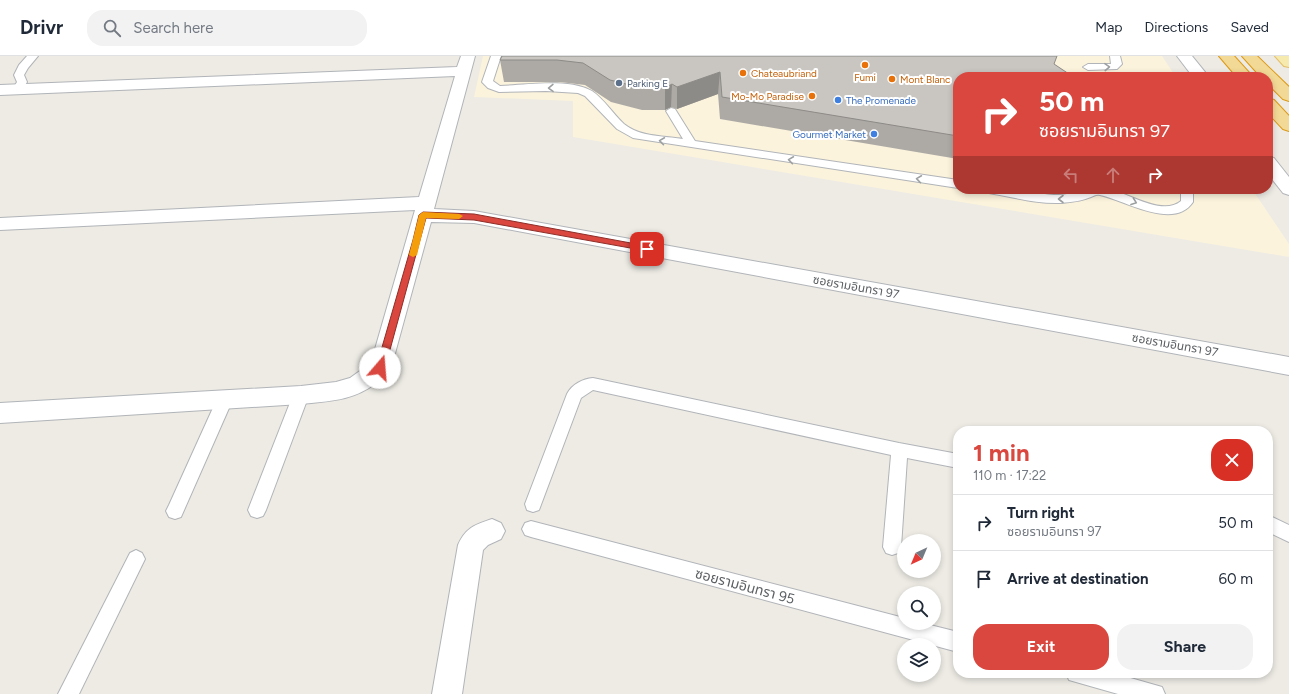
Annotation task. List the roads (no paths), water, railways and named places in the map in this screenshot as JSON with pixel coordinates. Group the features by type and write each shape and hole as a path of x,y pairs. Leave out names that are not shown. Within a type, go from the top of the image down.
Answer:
{"highway":[{"path":"1226,56 1240,72"},
{"path":"1249,56 1265,72"},
{"path":"1273,80 1289,96"},
{"path":"1273,108 1289,126"}],"main road":[{"path":"1282,56 1289,63"}],"street":[{"path":"1184,56 1197,72"},
{"path":"0,90 466,64 394,325 380,368 356,386 336,391 301,395 0,413"},
{"path":"1273,168 1289,189"},
{"name":"ซอยรามอินทรา 97","path":"0,224 425,209 1289,366"},
{"path":"447,694 471,545 478,536 492,531"}],"lane":[{"path":"17,90 22,82 19,75 33,56"},
{"path":"496,56 487,82 492,86 499,89 570,88 580,90 588,94 629,133 645,138 953,183"},
{"path":"1081,56 1085,72 1113,68 1117,64 1115,56"},
{"path":"671,111 692,145"},
{"path":"1022,194 1056,199 1080,197 1087,194"},
{"path":"1112,194 1144,206 1167,210 1177,209 1184,204 1188,199 1187,194"},
{"path":"533,504 575,394 587,385 593,384 899,450 953,460"},
{"path":"257,510 301,395"},
{"path":"175,511 225,399"},
{"path":"892,547 899,450"},
{"path":"1273,526 1289,534"},
{"name":"ซอยรามอินทรา 95","path":"531,529 953,641"},
{"path":"68,694 136,560"},
{"path":"1095,678 1155,694"}],"place":[{"name":"Fumi","path":"865,65"},
{"name":"Chateaubriand","path":"743,73"},
{"name":"Mont Blanc","path":"892,79"},
{"name":"Parking E","path":"619,83"},
{"name":"Mo-Mo Paradise","path":"812,96"},
{"name":"The Promenade","path":"838,100"},
{"name":"Gourmet Market","path":"874,134"}]}
